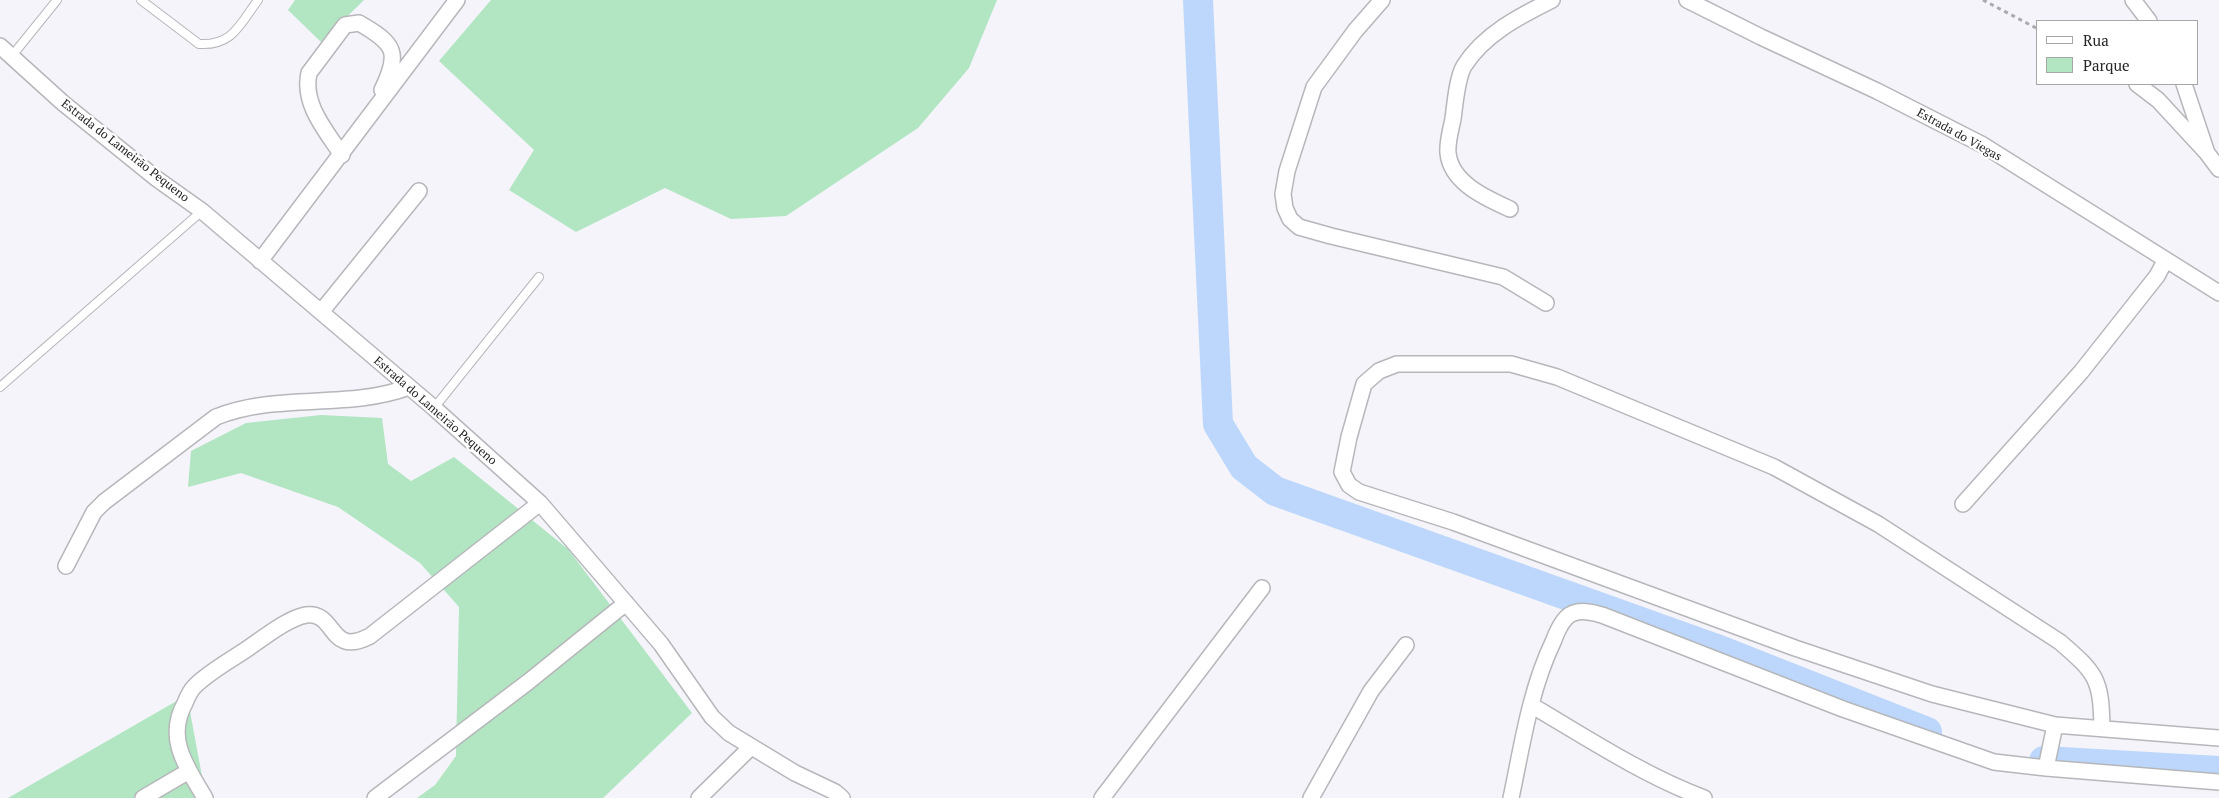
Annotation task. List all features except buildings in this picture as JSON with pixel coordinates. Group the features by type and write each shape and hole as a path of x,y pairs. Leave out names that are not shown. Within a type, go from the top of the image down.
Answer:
{"street":[{"path":"260,261 342,155 457,0"},
{"path":"1382,0 1355,31 1314,87 1287,171 1283,194 1285,208 1290,219 1299,228 1503,276 1546,303"},
{"path":"1510,210 1489,200 1466,184 1454,172 1448,152 1456,99 1464,67 1485,42 1516,18 1552,0"},
{"name":"Estrada do Viegas","path":"1687,0 1877,91 1983,146 2219,293"},
{"path":"2134,0 2148,20"},
{"path":"342,155 321,124 310,100 307,82 309,73 340,28 351,23 359,23 370,29 392,51 394,61 372,115"},
{"name":"Estrada do Lameirão Pequeno","path":"0,46 62,103 158,179 202,211 410,387 540,503 661,644 712,717 729,733 836,796"},
{"path":"2138,85 2158,100 2207,153 2219,169"},
{"path":"2184,85 2207,153"},
{"path":"321,312 419,191"},
{"path":"1963,504 2081,372 2157,276 2165,261"},
{"path":"2102,728 2101,697 2097,680 2087,665 2060,642 1878,524 1774,468 1557,377 1510,364 1397,364 1379,371 1364,384 1348,437 1342,472 1349,485 1359,492 1454,522 1655,597 1923,691 2055,725 2219,738"},
{"path":"66,566 94,512 104,502 216,417 231,411 269,403 377,398 410,387"},
{"path":"205,798 189,771 180,752 176,737 179,713 194,687 281,626 305,615 316,615 339,638 348,643 358,642 370,636 540,503"},
{"path":"1102,798 1262,588"},
{"path":"375,798 528,682 626,604"},
{"path":"1511,798 1531,705 1546,655 1566,618 1575,612 1602,615 1843,709 1994,762 2219,782"},
{"path":"1311,798 1371,691 1406,644"},
{"path":"1531,705 1609,752 1681,789 1704,798"},
{"path":"2046,768 2055,725"},
{"path":"699,798 751,747"},
{"path":"142,798 189,771"}],"lane":[{"path":"11,57 57,0"},
{"path":"141,0 199,44 210,45 222,43 231,35 258,0"},
{"path":"0,387 202,211"},
{"path":"434,408 539,277"}],"path":[{"path":"1983,0 2036,28"}],"green space":[{"path":"295,0 364,0 321,42 288,10"},
{"path":"491,0 997,0 969,68 918,128 786,216 731,219 665,188 576,232 509,190 534,150 439,61"},
{"path":"321,415 382,418 388,464 411,481 454,457 568,549 692,713 603,798 417,798 435,785 456,756 459,607 420,563 338,507 241,473 188,487 191,451 246,423"},
{"path":"187,695 206,798 8,798"}],"waterway":[{"path":"1198,0 1218,424 1244,467 1275,491 1714,648 1927,732"},
{"path":"2044,761 2219,771"}]}
